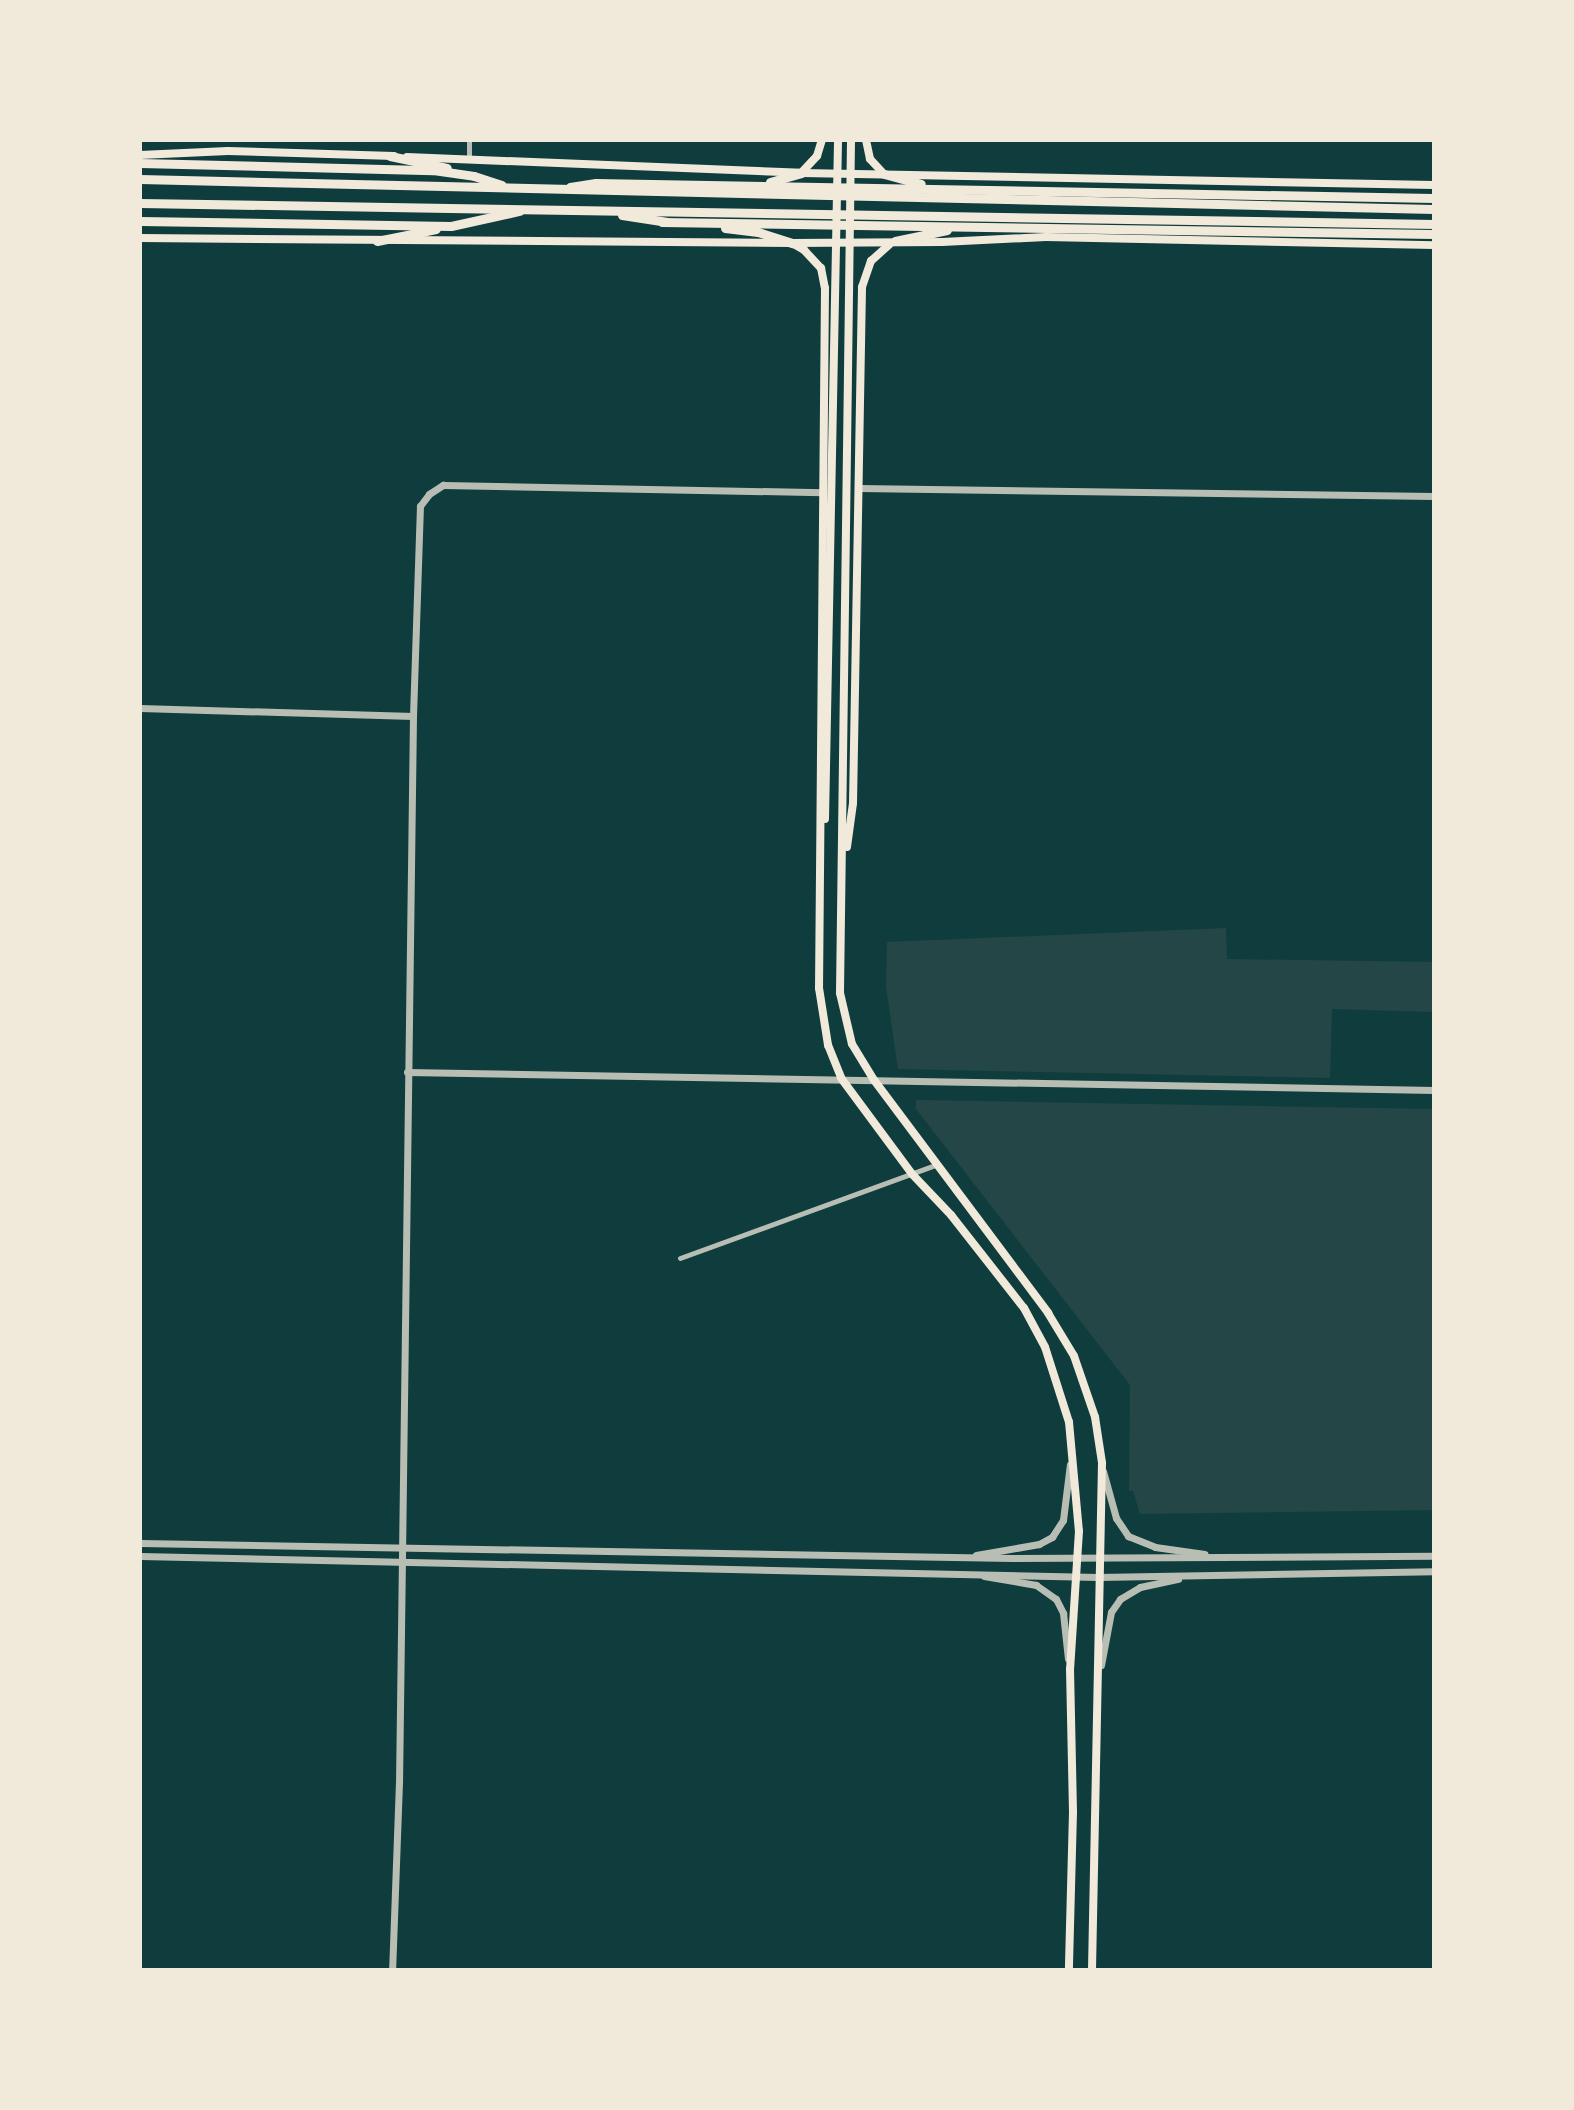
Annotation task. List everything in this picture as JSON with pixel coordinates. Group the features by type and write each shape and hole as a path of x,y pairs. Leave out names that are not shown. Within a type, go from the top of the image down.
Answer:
{"highway":[{"path":"390,156 474,176 517,190"},
{"path":"140,163 381,169 474,176"},
{"path":"735,186 781,181 802,173"},
{"path":"884,174 944,188"},
{"path":"140,179 369,183 546,191 1434,209"},
{"path":"546,191 596,183 1434,198"},
{"path":"1227,205 1271,195"},
{"path":"1305,196 1348,207"},
{"path":"140,203 325,203 1434,225"},
{"path":"377,241 535,208"},
{"path":"590,210 662,222 758,232 792,243"},
{"path":"1174,230 1224,220"},
{"path":"140,221 451,226"},
{"path":"662,222 1434,234"},
{"path":"895,241 943,230 995,227"}],"main road":[{"path":"802,173 817,156 822,140"},
{"path":"838,140 828,773 819,988 828,1045 841,1078 912,1174 951,1215 1036,1326 1066,1411 1072,1450 1079,1559 1070,1669 1073,1812 1069,1970"},
{"path":"851,140 840,993 852,1044 874,1080 1027,1281 1068,1345 1090,1395 1102,1463 1098,1559 1099,1675 1092,1817 1092,1970"},
{"path":"866,140 870,159 884,174"},
{"path":"140,155 228,151 802,173 1434,185"},
{"path":"140,238 792,243 1046,237 1434,245"},
{"path":"843,875 853,803 862,287 878,251 895,241"},
{"path":"792,243 813,258 824,275 819,790 823,863"}],"street":[{"path":"469,140 469,159"},
{"path":"392,1970 413,716 420,506 429,494 443,485 823,492"},
{"path":"859,488 1434,496"},
{"path":"140,708 413,716"},
{"path":"407,1072 1434,1090"},
{"path":"680,1258 936,1165"},
{"path":"961,1558 1039,1544 1052,1537 1063,1520 1072,1450"},
{"path":"1102,1463 1116,1518 1128,1536 1155,1547 1231,1558"},
{"path":"140,1543 961,1558 1434,1556"},
{"path":"140,1556 954,1571 1098,1577 1434,1571"},
{"path":"954,1571 1027,1583 1050,1593 1063,1613 1070,1669"},
{"path":"1099,1675 1111,1612 1120,1599 1140,1587 1193,1576"}],"shaded area":[{"path":"1226,928 1227,959 1434,962 1434,1012 1332,1009 1330,1078 898,1069 886,987 887,942"},
{"path":"916,1100 1434,1109 1434,1510 1140,1514 1133,1491 1129,1491 1130,1385 916,1109"}]}
